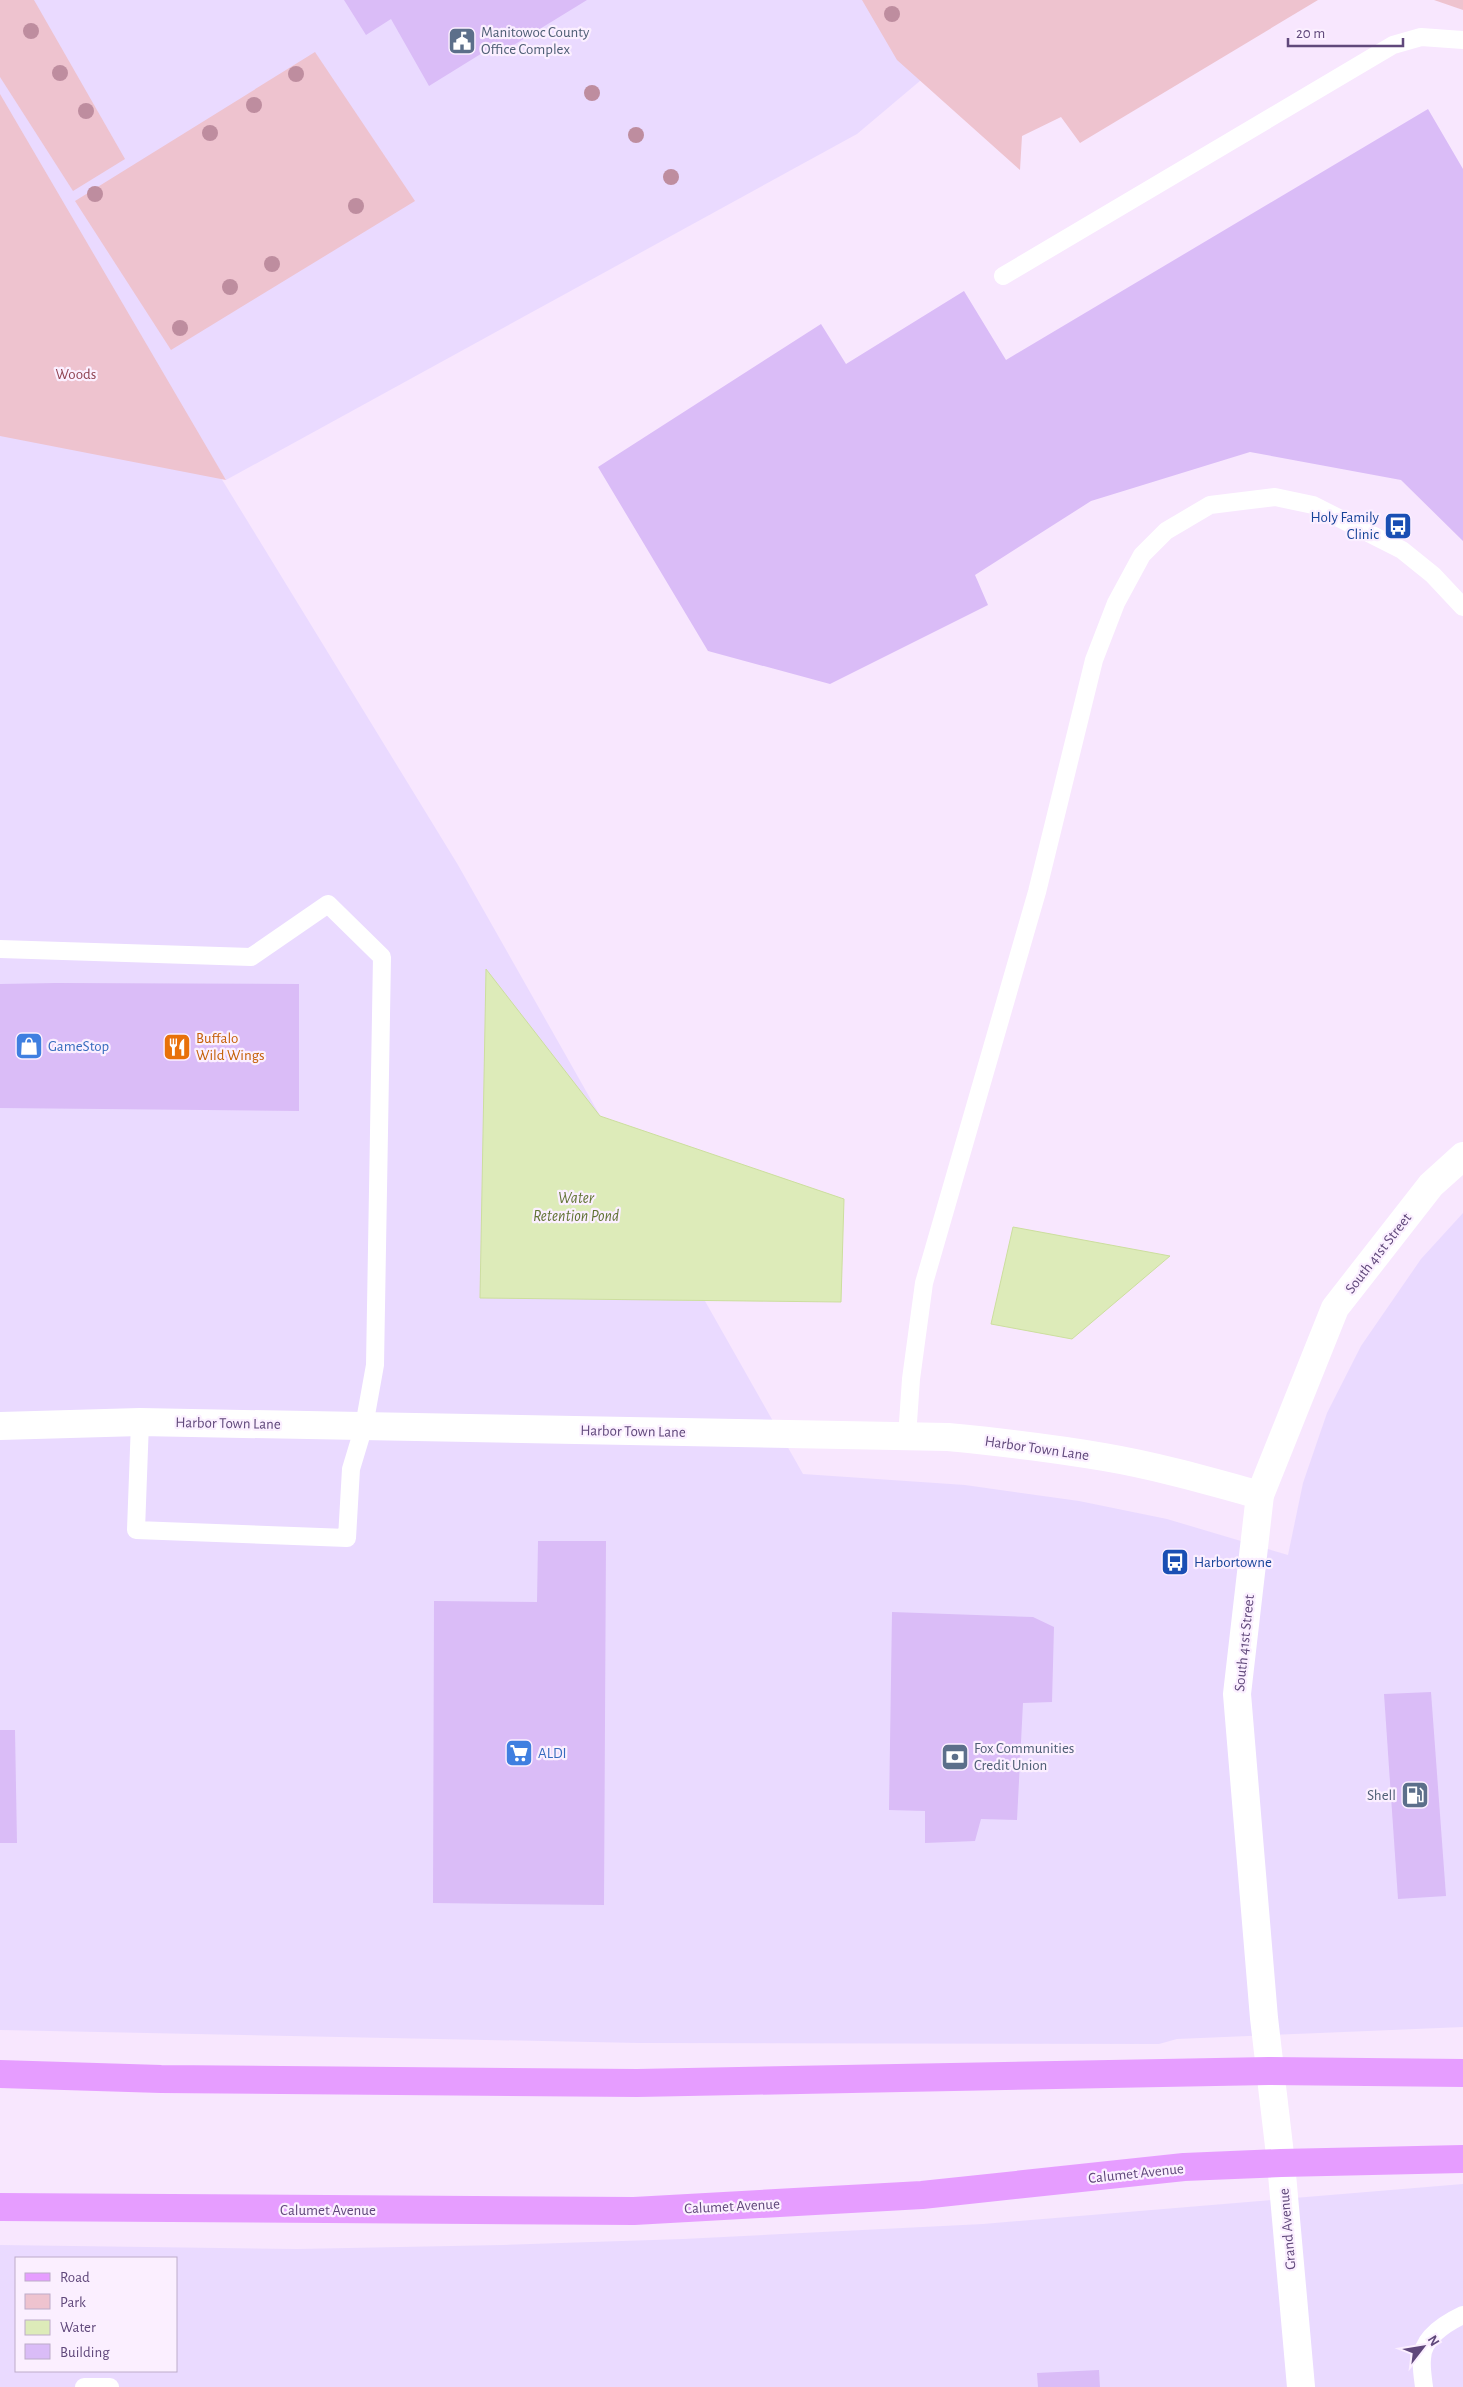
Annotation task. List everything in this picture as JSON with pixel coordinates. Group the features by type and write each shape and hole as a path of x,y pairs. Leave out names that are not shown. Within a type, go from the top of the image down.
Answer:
{"main road":[{"path":"0,2074 161,2079 637,2084 1269,2071 1463,2073"},
{"name":"Calumet Avenue","path":"0,2207 634,2211 922,2195 1184,2167 1281,2162 1463,2160"}],"street":[{"name":"South 41st Street","path":"1269,2071 1237,1694 1260,1494 1335,1308 1431,1185 1463,1156"},
{"name":"Harbor Town Lane","path":"0,1426 140,1422 907,1436 1006,1443 1105,1457 1260,1494"},
{"name":"Grand Avenue","path":"1269,2071 1281,2162 1301,2387"}],"lane":[{"path":"1003,276 1393,45 1422,37 1463,40"},
{"path":"907,1436 911,1379 924,1283 1036,892 1094,660 1116,602 1142,555 1166,531 1210,505 1275,497 1313,506 1402,550 1434,575 1463,607"},
{"path":"0,949 251,957 328,904 382,957 375,1365 364,1426 351,1469 347,1538 136,1530 140,1422"},
{"path":"1424,2387 1421,2357 1429,2340 1446,2322 1463,2315"},
{"path":"84,2387 110,2387"}],"shaded area":[{"path":"0,0 967,0 927,75 857,134 226,480 0,115"},
{"path":"0,117 458,865 803,1474 965,1485 1079,1501 1167,1519 1288,1555 1303,1483 1327,1413 1361,1346 1421,1259 1463,1213 1463,2027 1177,2039 1159,2044 639,2043 0,2030"},
{"path":"1463,2184 1463,2387 0,2387 0,2245 297,2249 683,2239 983,2224"}],"green space":[{"path":"0,0 34,0 125,159 73,191 0,77"},
{"path":"862,0 1318,0 1080,143 1061,117 1022,136 1020,170 897,60"},
{"path":"1434,0 1463,0 1463,10"},
{"path":"315,52 415,201 171,350 75,201"},
{"name":"Woods","path":"0,94 226,480 0,436"}],"water":[{"name":"Water Retention Pond","path":"486,969 600,1116 844,1199 841,1302 480,1298"},
{"path":"1013,1227 1170,1256 1072,1339 991,1324"}],"building":[{"name":"Manitowoc County Office Complex","path":"344,0 587,0 496,56 492,47 429,86 391,19 366,35"},
{"path":"1428,109 1463,169 1463,541 1401,480 1250,452 1091,501 975,575 988,605 830,684 708,651 598,467 821,324 846,364 964,291 1006,360"},
{"name":"Buffalo Wild Wings","path":"0,984 299,984 299,1111 0,1108"},
{"name":"ALDI","path":"538,1541 606,1541 604,1905 433,1903 434,1601 537,1602"},
{"name":"Fox Communities Credit Union","path":"892,1612 1033,1617 1054,1627 1052,1702 1023,1703 1017,1820 981,1819 975,1841 925,1843 925,1811 889,1810"},
{"name":"Shell","path":"1431,1692 1446,1896 1398,1899 1384,1694"},
{"path":"0,1730 15,1730 17,1843 0,1843"},
{"path":"1099,2370 1100,2387 1038,2387 1037,2373"}],"place":[{"name":"Manitowoc County Office Complex","path":"462,41"},
{"name":"Holy Family Clinic","path":"1398,526"},
{"name":"GameStop","path":"29,1046"},
{"name":"Buffalo Wild Wings","path":"177,1047"},
{"name":"Harbortowne","path":"1175,1562"},
{"name":"ALDI","path":"519,1753"},
{"name":"Fox Communities Credit Union","path":"955,1757"},
{"name":"Shell","path":"1415,1795"}]}
